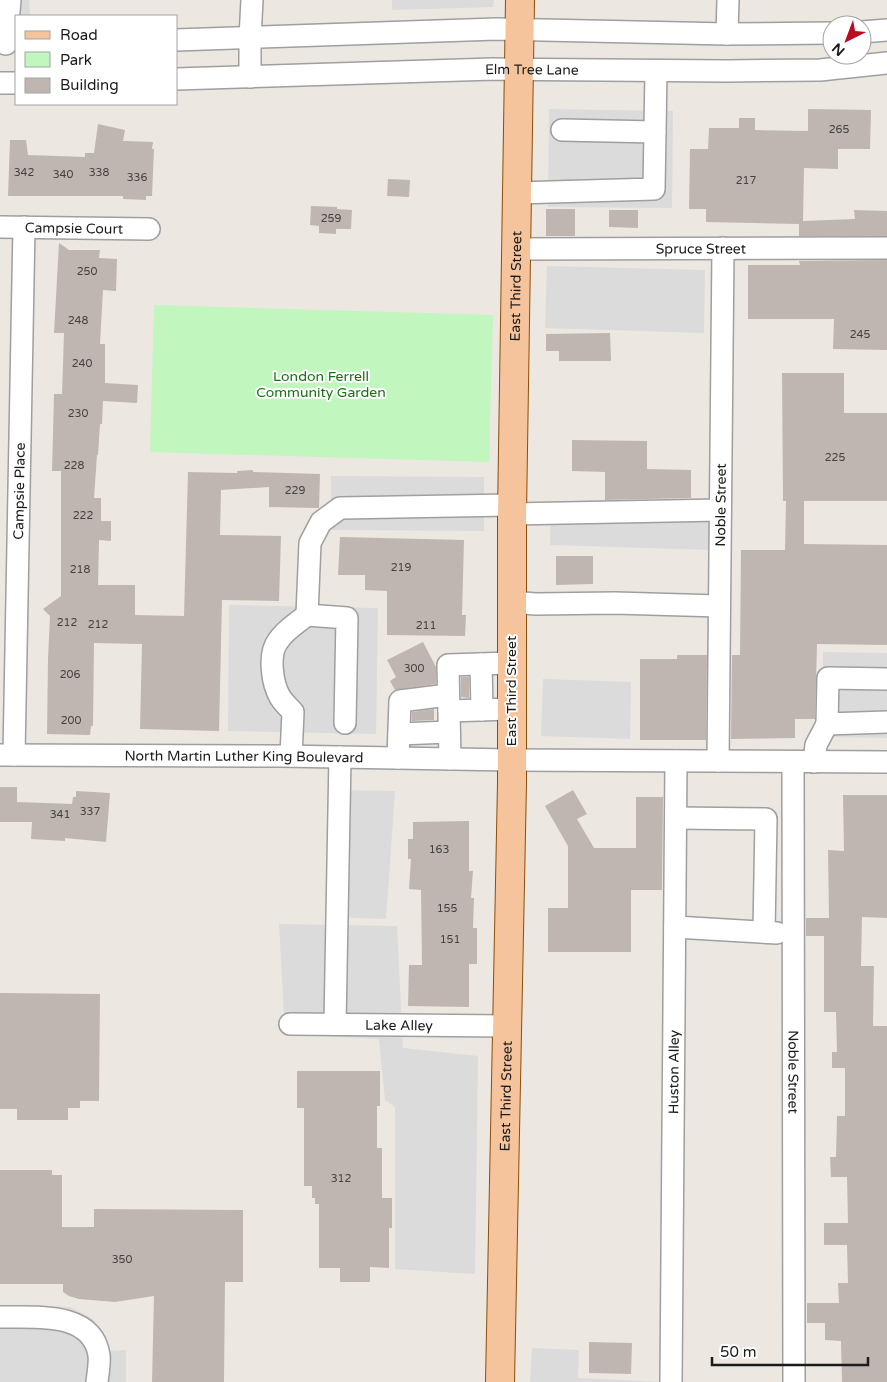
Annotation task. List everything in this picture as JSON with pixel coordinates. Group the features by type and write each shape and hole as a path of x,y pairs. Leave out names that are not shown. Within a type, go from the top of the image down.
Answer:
{"main road":[{"name":"East Third Street","path":"500,1382 511,793 500,760 511,709 516,193 520,0"}],"street":[{"path":"7,44 10,0"},
{"path":"250,77 252,0"},
{"path":"727,34 728,0"},
{"path":"178,40 486,30 727,34 822,32"},
{"path":"872,31 887,30"},
{"name":"Elm Tree Lane","path":"178,79 518,70 820,70 887,63"},
{"path":"516,193 654,189 656,71"},
{"path":"0,84 15,83"},
{"path":"562,130 655,132"},
{"name":"Campsie Court","path":"0,227 149,229"},
{"name":"Campsie Place","path":"7,755 24,227"},
{"name":"Noble Street","path":"718,762 723,248"},
{"name":"Spruce Street","path":"516,249 887,248"},
{"path":"307,615 310,542 321,522 340,508 720,510"},
{"path":"512,602 536,604 614,603 719,606"},
{"path":"291,756 293,712 280,697 276,687 273,658 276,642 307,615 347,618 345,723"},
{"path":"450,760 448,665 511,663"},
{"path":"481,664 482,710"},
{"path":"814,762 816,745 828,724 828,678 887,679"},
{"path":"398,758 400,700 449,713"},
{"path":"399,734 449,713 511,709"},
{"path":"828,724 887,722"},
{"name":"North Martin Luther King Boulevard","path":"7,755 887,762"},
{"path":"336,1024 340,757"},
{"name":"Huston Alley","path":"671,1382 676,761"},
{"name":"Noble Street","path":"793,762 794,1382"},
{"path":"676,818 766,819 764,932"},
{"path":"675,927 793,934"},
{"name":"Lake Alley","path":"290,1024 507,1026"},
{"path":"0,1317 68,1320 83,1329 94,1339 99,1355 97,1382"}],"green space":[{"name":"London Ferrell Community Garden","path":"154,305 493,315 489,462 150,452"}],"shaded area":[{"path":"0,0 29,0 30,15 15,15"},
{"path":"392,0 494,0 493,7 392,10"},
{"path":"549,109 673,111 672,208 548,207"},
{"path":"547,266 705,270 704,333 545,328"},
{"path":"331,476 484,477 484,531 331,530"},
{"path":"551,508 714,513 713,550 550,545"},
{"path":"229,605 378,608 376,734 228,731"},
{"path":"823,652 887,653 887,738 822,737"},
{"path":"543,679 631,682 630,739 541,736"},
{"path":"339,790 395,791 386,919 330,917"},
{"path":"279,924 397,926 403,1048 478,1056 475,1274 395,1269 395,1107 385,1100 379,1039 285,1034"},
{"path":"0,1306 70,1307 93,1319 110,1351 126,1350 126,1382 0,1382"},
{"path":"532,1348 579,1350 578,1378 663,1382 530,1382"}],"building":[{"path":"808,109 871,110 870,149 838,149 838,169 804,168 803,221 855,219 854,210 887,211 887,236 799,236 799,224 706,222 706,209 689,209 690,149 708,149 709,128 739,128 739,118 755,118 755,130 808,131"},
{"path":"98,124 125,130 123,141 153,142 152,196 146,196 146,200 123,199 123,196 8,196 10,140 26,140 28,155 85,157 85,153 94,153"},
{"path":"388,179 410,180 409,197 387,196"},
{"path":"311,206 337,207 337,209 352,210 351,229 336,229 336,234 319,233 319,226 310,225"},
{"path":"546,209 575,209 575,236 546,236"},
{"path":"609,210 638,210 638,228 609,227"},
{"path":"59,243 69,250 100,250 99,258 117,259 116,291 103,290 100,344 105,344 105,383 138,385 137,403 103,401 94,498 101,498 101,521 111,521 111,541 99,540 98,585 135,585 135,615 184,616 188,472 237,473 237,471 253,470 253,472 320,474 319,508 269,507 269,487 221,490 220,535 281,536 279,601 222,600 219,731 140,729 142,644 94,643 93,726 91,726 90,735 47,734 50,616 43,609 61,596 61,471 52,471 54,394 62,394 64,333 54,333"},
{"path":"887,260 887,350 833,349 834,319 748,319 748,265 800,265 799,261"},
{"path":"610,333 611,361 559,361 559,351 546,351 546,334"},
{"path":"782,373 844,373 844,413 887,413 887,501 804,501 804,544 887,545 887,645 817,644 815,719 795,719 795,738 731,739 732,655 740,655 741,550 785,550 786,501 783,501"},
{"path":"572,440 647,441 647,469 691,470 691,498 605,500 605,472 572,471"},
{"path":"340,537 464,540 462,615 466,615 465,636 387,635 387,591 365,590 365,575 338,575"},
{"path":"556,556 593,556 593,584 556,585"},
{"path":"423,642 436,667 436,684 395,690 390,681 396,677 387,660"},
{"path":"677,655 707,655 706,740 640,740 640,659 677,659"},
{"path":"461,677 469,677 469,698 461,697"},
{"path":"434,709 434,720 412,721 412,712"},
{"path":"0,787 17,787 17,802 72,804 73,797 76,797 76,791 110,793 106,842 65,838 65,841 31,839 32,822 0,822"},
{"path":"573,790 587,814 577,819 594,848 636,848 636,797 663,797 662,890 631,890 631,952 548,952 548,908 568,908 568,846 545,806"},
{"path":"843,795 887,795 887,918 862,917 861,966 874,966 873,1026 887,1026 887,1382 842,1382 841,1341 825,1340 825,1323 807,1323 807,1303 839,1303 838,1283 848,1283 847,1245 824,1245 824,1223 848,1223 847,1177 831,1177 830,1157 836,1157 837,1116 845,1116 845,1068 832,1068 832,1052 837,1052 836,1012 824,1012 824,936 806,936 806,918 829,918 828,850 844,851"},
{"path":"469,821 469,871 473,871 471,898 474,898 473,928 477,928 477,964 469,964 469,1007 408,1006 409,965 422,965 421,890 409,889 411,859 408,859 408,839 413,839 413,822"},
{"path":"0,993 100,994 99,1101 80,1101 80,1108 68,1108 68,1120 17,1120 17,1109 0,1109"},
{"path":"297,1071 380,1071 380,1106 377,1106 377,1148 382,1148 382,1198 392,1198 392,1228 389,1228 389,1268 370,1267 370,1282 340,1282 340,1268 319,1268 319,1204 315,1204 315,1198 312,1198 312,1186 304,1186 304,1108 297,1108"},
{"path":"0,1170 52,1170 52,1175 62,1175 62,1227 94,1227 94,1209 243,1210 243,1282 225,1282 224,1382 152,1382 154,1296 115,1302 79,1299 69,1296 63,1292 63,1284 0,1284"},
{"path":"589,1342 632,1343 631,1374 589,1373"}]}
